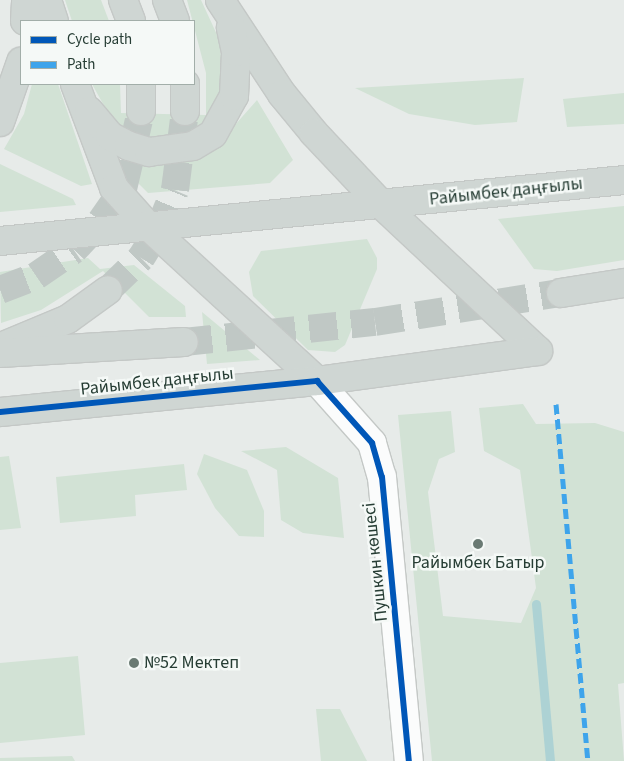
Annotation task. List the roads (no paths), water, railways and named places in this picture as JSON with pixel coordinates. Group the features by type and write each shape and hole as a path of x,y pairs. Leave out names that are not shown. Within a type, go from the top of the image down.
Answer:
{"main road":[{"path":"25,20 26,0"},
{"path":"47,0 54,20"},
{"path":"123,0 131,20"},
{"path":"167,0 175,20"},
{"path":"77,89 96,123 129,146 149,152 193,146 213,134 234,96 236,52 224,7"},
{"path":"224,7 282,94 381,204"},
{"path":"0,122 20,65"},
{"path":"141,85 141,112"},
{"path":"185,85 185,112"},
{"path":"77,89 107,175 148,226 317,382"},
{"name":"Райымбек даңғылы","path":"0,241 624,180"},
{"name":"Райымбек даңғылы","path":"0,412 317,382 538,351 381,204"},
{"path":"561,293 624,283"},
{"path":"0,346 68,319 108,290"},
{"path":"0,353 184,342"}],"street":[{"name":"Пушкин көшесі","path":"317,382 372,443 382,477 409,761"}],"waterway":[{"path":"536,604 550,761"}],"tunnel":[{"path":"0,290 36,276 74,250 101,221 123,189 141,111"},
{"path":"108,290 141,258 158,231 175,190 185,111"},
{"path":"184,342 375,322 561,293"}],"place":[{"name":"Райымбек Батыр","path":"478,544"},
{"name":"№52 Мектеп","path":"134,663"}]}
